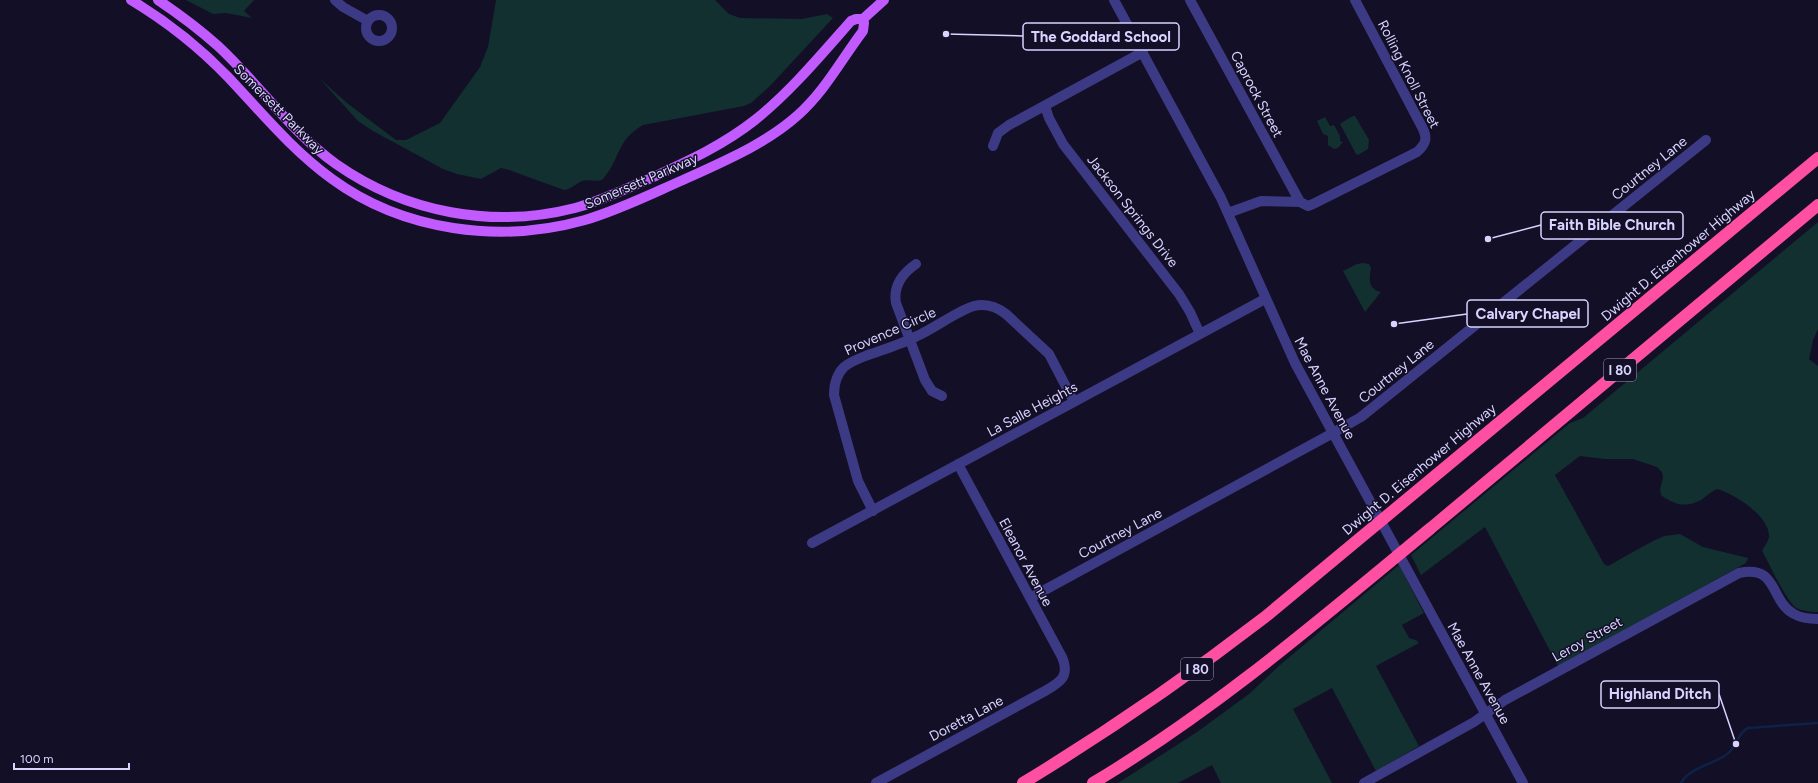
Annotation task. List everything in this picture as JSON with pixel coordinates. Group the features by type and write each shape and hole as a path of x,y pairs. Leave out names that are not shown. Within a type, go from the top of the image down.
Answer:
{"highway":[{"name":"Dwight D. Eisenhower Highway","path":"1023,783 1104,733 1199,667 1265,617 1818,158"},
{"name":"I 80","path":"1093,783 1161,740 1253,674 1303,635 1818,205"}],"main road":[{"name":"Somersett Parkway","path":"131,0 198,48 227,76 296,149 333,180 363,198 405,216 458,229 492,232 546,229 586,220 606,213 691,176 765,140 799,114 819,93 863,31 863,20"},
{"name":"Somersett Parkway","path":"158,0 218,46 301,134 323,154 350,173 391,195 424,207 461,214 499,217 535,216 577,207 616,193 723,143 757,119 788,89 851,22 856,19 863,20"},
{"name":"Somersett Parkway","path":"863,20 884,0"}],"street":[{"path":"334,0 343,7 368,21"},
{"name":"Mae Anne Avenue","path":"1114,0 1228,213 1265,299 1295,363 1523,783"},
{"name":"Caprock Street","path":"1190,0 1300,202"},
{"name":"Rolling Knoll Street","path":"1300,202 1308,206 1320,201 1417,152 1424,147 1426,139 1422,127 1355,0"},
{"path":"993,146 995,139 1003,129 1143,52"},
{"name":"Jackson Springs Drive","path":"1045,106 1049,118 1063,144 1179,294 1190,312 1200,334"},
{"name":"Courtney Lane","path":"1030,598 1333,434 1361,417 1706,140"},
{"path":"1228,213 1261,201 1300,202"},
{"path":"916,264 903,276 897,286 896,303 928,386 932,391 942,396"},
{"name":"La Salle Heights","path":"812,543 1265,299"},
{"name":"Provence Circle","path":"873,510 858,481 836,404 834,387 839,373 849,363 909,340 974,306 981,305 994,307 1006,314 1049,354 1074,402"},
{"name":"Eleanor Avenue","path":"958,464 1062,657 1066,669 1065,674"},
{"name":"Leroy Street","path":"1364,783 1469,726 1512,696 1739,573 1754,572 1762,574 1767,577 1782,602 1792,613 1808,618 1818,619"},
{"name":"Doretta Lane","path":"876,783 1045,691 1061,680 1065,674"}],"green space":[{"path":"186,0 254,0 244,11 252,18 226,13 213,14"},
{"path":"496,0 715,0 729,14 740,18 802,19 827,14 833,18 769,87 751,103 744,106 643,125 628,137 608,173 602,180 582,181 569,189 564,190 501,168 481,179 457,174 443,169 373,131 358,121 319,78 347,103 396,140 406,140 440,123 480,67 488,47"},
{"path":"1355,116 1369,140 1368,149 1358,155 1356,154 1340,124"},
{"path":"1325,117 1330,126 1334,125 1340,136 1340,141 1343,142 1338,148 1334,149 1328,145 1328,136 1323,134 1317,121"},
{"path":"1818,222 1818,329 1813,340 1809,359 1818,366 1818,612 1804,611 1796,608 1787,598 1762,551 1769,538 1768,528 1750,507 1733,496 1717,489 1701,500 1690,504 1685,505 1675,503 1661,495 1660,489 1663,478 1662,472 1657,467 1633,459 1605,459 1580,456 1555,475 1604,564 1608,566 1664,536 1680,534 1703,547 1748,558 1746,563 1558,666 1485,527 1421,575 1411,555 1570,423 1583,418"},
{"path":"1357,264 1369,264 1371,268 1370,283 1374,289 1381,292 1365,312 1343,271"},
{"path":"1399,565 1424,613 1402,625 1409,638 1416,640 1419,643 1376,666 1419,746 1376,771 1332,688 1293,709 1332,783 1221,783 1212,765 1178,783 1118,783 1197,732 1249,694 1280,665"}],"waterway":[{"path":"1681,783 1695,770 1721,758 1730,752 1741,733 1748,728 1818,723"}],"place":[{"name":"The Goddard School","path":"946,34"},
{"name":"Faith Bible Church","path":"1488,239"},
{"name":"Calvary Chapel","path":"1394,324"},
{"name":"Highland Ditch","path":"1736,744"}]}
